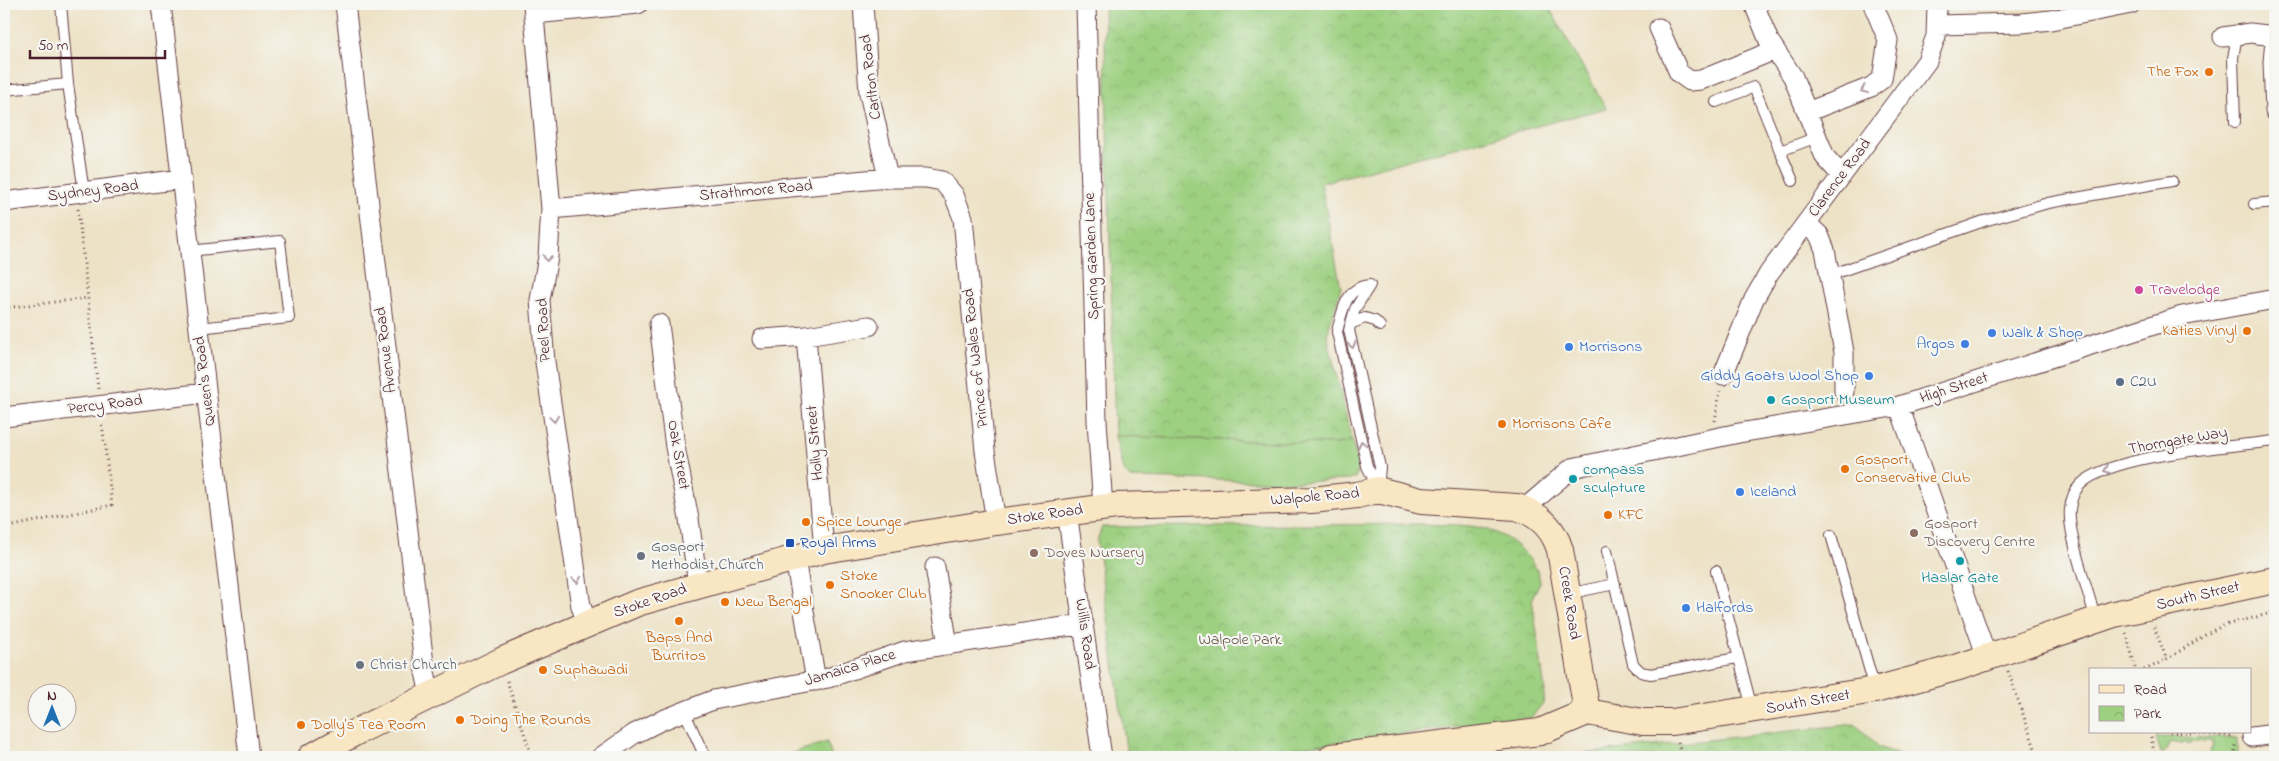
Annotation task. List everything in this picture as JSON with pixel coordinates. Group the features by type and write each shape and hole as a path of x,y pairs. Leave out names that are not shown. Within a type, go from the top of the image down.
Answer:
{"street":[{"name":"Queen's Road","path":"161,4 249,757"},
{"name":"Avenue Road","path":"345,4 424,662 430,695"},
{"path":"534,9 638,4"},
{"name":"Carlton Road","path":"863,4 869,92 888,178"},
{"name":"Spring Garden Lane","path":"1086,4 1097,421 1103,507"},
{"path":"1754,4 1775,50 1790,72 1826,160 1841,176"},
{"path":"1811,123 1878,83 1882,76 1886,53 1886,34 1873,4"},
{"name":"Clarence Road","path":"1844,392 1844,352 1823,242 1814,228 1806,223 1924,65 1932,49 1937,25 1937,4"},
{"path":"1937,25 2011,24 2041,21 2131,4"},
{"name":"Peel Road","path":"534,9 551,209 548,257 540,300 545,362 581,606 587,623"},
{"path":"1659,28 1679,73 1690,81 1701,80 1775,50"},
{"path":"2230,36 2250,33 2275,36"},
{"path":"2275,41 2273,62 2275,112"},
{"name":"Strathmore Road","path":"551,209 888,178 926,178 942,181 954,195"},
{"name":"Sydney Road","path":"4,202 182,179"},
{"name":"Prince of Wales Road","path":"954,195 963,218 985,451 996,522"},
{"path":"1721,364 1754,299 1774,266 1806,223"},
{"name":"High Street","path":"1524,509 1572,468 1712,439 1899,406 2182,316 2275,299"},
{"name":"Oak Street","path":"659,324 675,447 689,519 698,584"},
{"path":"762,338 806,336 869,326"},
{"name":"Holly Street","path":"806,336 824,550"},
{"name":"Percy Road","path":"4,417 206,393"},
{"path":"1899,406 1994,654"},
{"name":"Walpole Road","path":"1103,507 1312,500 1357,495 1378,490 1421,501 1503,505 1524,509"},
{"name":"Stoke Road","path":"311,757 430,695 587,623 637,603 698,584 824,550 1103,507"},
{"name":"Creek Road","path":"1524,509 1543,521 1555,536 1560,550 1587,712"},
{"name":"Willis Road","path":"1066,512 1101,749"},
{"path":"795,559 816,681"},
{"path":"935,568 948,645"},
{"name":"South Street","path":"1587,712 1643,722 1672,722 1752,711 1875,690 1959,668 1994,654 2123,612 2275,580"},
{"name":"Jamaica Place","path":"601,757 634,734 684,710 734,695 816,681 851,671 893,654 1084,624"},
{"path":"1332,757 1540,732 1587,712"},
{"path":"2252,738 2275,734"}],"lane":[{"path":"61,4 80,192"},
{"path":"2230,36 2233,58 2235,122"},
{"path":"4,90 68,84"},
{"path":"1716,102 1754,86 1793,181"},
{"path":"1780,151 1811,123"},
{"path":"1830,275 1984,221 2048,203 2172,180"},
{"path":"2254,204 2275,202"},
{"path":"190,251 280,241 289,318 198,328"},
{"path":"1360,285 1370,285 1355,309 1349,330 1380,467 1378,490 1367,466 1337,332 1342,311 1354,289 1360,285"},
{"path":"1350,324 1365,318 1374,321 1380,326"},
{"name":"Thorngate Way","path":"2096,620 2070,518 2074,494 2078,486 2099,473 2155,456 2275,441"},
{"path":"1831,535 1875,690"},
{"path":"1607,551 1634,664 1641,672 1651,674 1737,658"},
{"path":"1716,571 1752,711"},
{"path":"1568,594 1615,584"},
{"path":"684,710 705,757"}],"path":[{"path":"4,528 112,505 88,298 80,192"},
{"path":"4,308 88,298"},
{"path":"1712,439 1721,364"},
{"path":"2150,606 2155,632 2167,661"},
{"path":"2149,668 2167,661 2216,629 2251,617 2258,618 2275,611"},
{"path":"2123,612 2136,668"},
{"path":"1994,654 2038,757"},
{"path":"502,661 532,757"},
{"path":"2150,734 2155,757"},
{"path":"2197,734 2252,738"}],"green space":[{"path":"1104,4 1547,4 1606,108 1321,183 1341,288 1327,335 1352,441 1336,444 1115,436"},
{"path":"1115,436 1336,444 1352,441 1359,468 1355,478 1350,480 1299,482 1130,478 1123,470"},
{"name":"Walpole Park","path":"1461,525 1486,529 1510,540 1534,564 1540,582 1532,598 1545,691 1543,703 1532,717 1225,757 1130,757 1126,748 1097,541 1102,527"},
{"path":"1855,724 1879,747 1904,757 1553,757"},
{"path":"2156,737 2238,738 2238,757 2208,755 2214,743 2207,740 2205,743 2199,740 2197,743 2192,741 2190,744 2184,741 2182,744 2170,742 2164,753 2161,753"},
{"path":"827,742 832,757 780,757"}],"place":[{"name":"The Fox","path":"2209,72"},
{"name":"Travelodge","path":"2139,290"},
{"name":"Katies Vinyl","path":"2247,331"},
{"name":"Walk & Shop","path":"1992,333"},
{"name":"Argos","path":"1965,344"},
{"name":"Morrisons","path":"1569,347"},
{"name":"Giddy Goats Wool Shop","path":"1869,376"},
{"name":"C2U","path":"2120,382"},
{"name":"Gosport Museum","path":"1771,400"},
{"name":"Morrisons Cafe","path":"1502,424"},
{"name":"Gosport Conservative Club","path":"1845,469"},
{"name":"compass sculpture","path":"1573,479"},
{"name":"Iceland","path":"1740,492"},
{"name":"KFC","path":"1608,515"},
{"name":"Spice Lounge","path":"806,522"},
{"name":"Gosport Discovery Centre","path":"1914,533"},
{"name":"Royal Arms","path":"790,543"},
{"name":"Doves Nursery","path":"1034,553"},
{"name":"Gosport Methodist Church","path":"641,556"},
{"name":"Haslar Gate","path":"1960,561"},
{"name":"Stoke Snooker Club","path":"830,585"},
{"name":"New Bengal","path":"725,602"},
{"name":"Halfords","path":"1686,608"},
{"name":"Baps And Burritos","path":"679,621"},
{"name":"Christ Church","path":"360,665"},
{"name":"Suphawadi","path":"543,670"},
{"name":"Doing The Rounds","path":"460,720"},
{"name":"Dolly's Tea Room","path":"301,725"}]}
